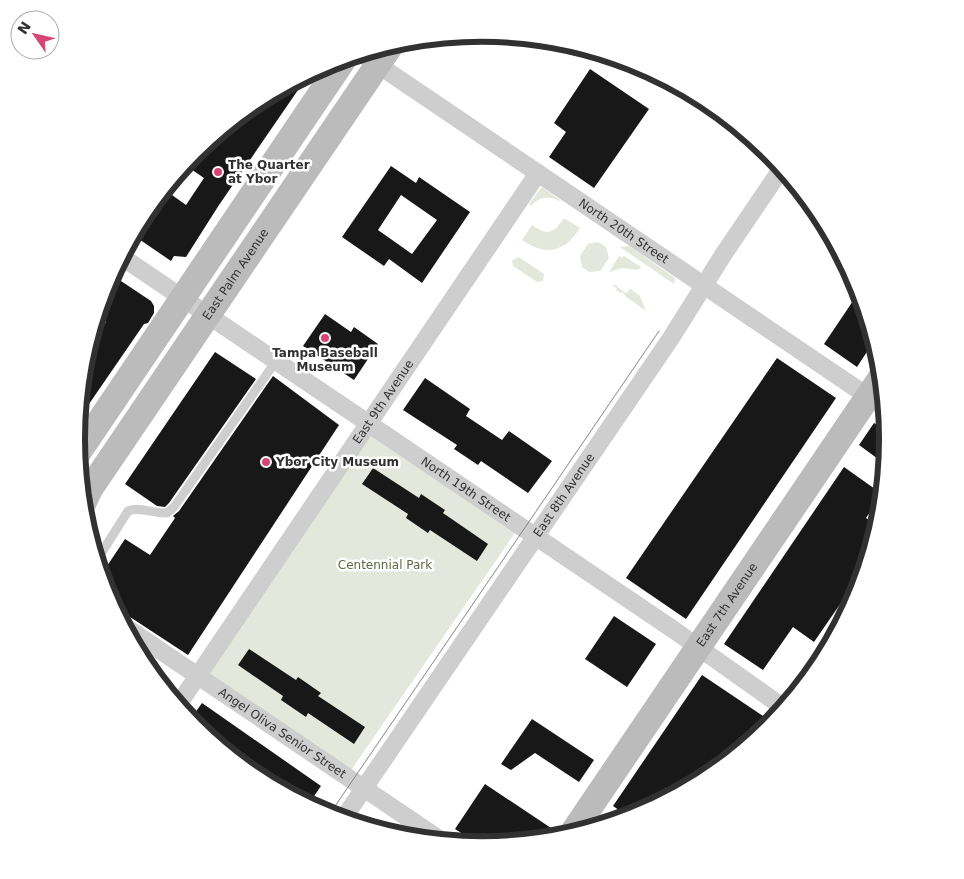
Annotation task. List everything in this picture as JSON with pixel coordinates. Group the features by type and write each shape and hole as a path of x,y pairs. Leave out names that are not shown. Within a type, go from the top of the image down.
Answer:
{"street":[{"name":"North 20th Street","path":"380,56 538,173 704,285 876,392"},
{"name":"East Palm Avenue","path":"88,492 208,315 375,57"},
{"path":"85,443 336,71"},
{"name":"East 9th Avenue","path":"182,699 538,173"},
{"name":"East 8th Avenue","path":"348,813 671,338 777,175"},
{"name":"North 19th Street","path":"128,260 698,647 778,704"},
{"name":"East 7th Avenue","path":"577,825 698,647 877,395"},
{"name":"Angel Oliva Senior Street","path":"136,634 429,833"}],"lane":[{"path":"102,551 128,511 135,508 167,513 174,507 276,361"}],"green space":[{"path":"542,187 560,200 544,198 531,206 529,204"},
{"path":"564,218 580,228 568,243 561,247 547,250 522,240 532,225 542,231 550,232"},
{"path":"598,242 606,247 609,258 600,271 589,272 582,267 580,256 588,244"},
{"path":"629,246 675,278 674,284 620,247"},
{"path":"619,256 622,258 624,256 641,267 638,270 622,268 609,272"},
{"path":"519,257 544,274 543,281 537,282 513,266 512,260"},
{"path":"612,285 617,285 626,293 631,289 640,296 646,311 622,292 616,290 617,288"},
{"name":"Centennial Park","path":"370,428 517,530 349,773 204,675"}],"building":[{"path":"590,69 649,109 594,188 549,157 566,132 554,123"},
{"name":"The Quarter at Ybor","path":"301,86 219,205 186,257 174,256 171,261 139,239 170,194 186,205 204,178 192,170 201,159 220,141 261,109"},
{"path":"391,166 416,183 419,177 470,212 422,283 389,259 384,266 342,237","holes":["401,195 437,220 412,254 378,230"]},
{"path":"119,280 151,301 154,306 154,313 148,323 144,324 86,408 93,362 101,329 106,322 104,320 106,312"},
{"path":"854,300 868,350 857,367 824,344"},
{"path":"325,314 351,332 354,327 378,344 354,380 303,346"},
{"path":"215,352 256,379 169,503 165,507 157,506 125,484"},
{"path":"777,358 836,398 686,619 626,578"},
{"path":"273,376 339,425 188,655 126,615 106,567 125,539 150,555 175,518 173,516 179,511"},
{"path":"425,378 470,409 466,416 502,440 509,431 552,461 528,493 481,461 478,465 454,449 457,445 403,410"},
{"path":"874,423 878,426 878,459 859,445"},
{"path":"844,467 876,490 873,508 866,518 870,521 865,542 849,591 814,642 793,627 763,670 724,644"},
{"path":"373,468 419,498 421,494 445,510 443,513 488,544 477,561 430,530 428,533 406,518 408,514 362,484"},
{"path":"614,616 656,644 627,687 585,659"},
{"path":"249,649 296,680 298,677 321,693 318,696 365,727 354,744 308,713 306,717 281,700 283,696 238,665"},
{"path":"702,675 763,716 755,727 744,738 703,770 658,796 634,806 620,811 613,806"},
{"path":"202,703 321,786 312,799 283,783 261,770 240,754 220,738 195,713"},
{"path":"532,719 594,760 579,782 535,753 511,770 501,764"},
{"path":"485,784 551,828 549,831 508,836 466,836 455,829"}],"tram line":[{"path":"334,808 659,331"}],"place":[{"name":"The Quarter at Ybor","path":"218,172"},
{"name":"Tampa Baseball Museum","path":"325,338"},
{"name":"Ybor City Museum","path":"266,462"}]}
